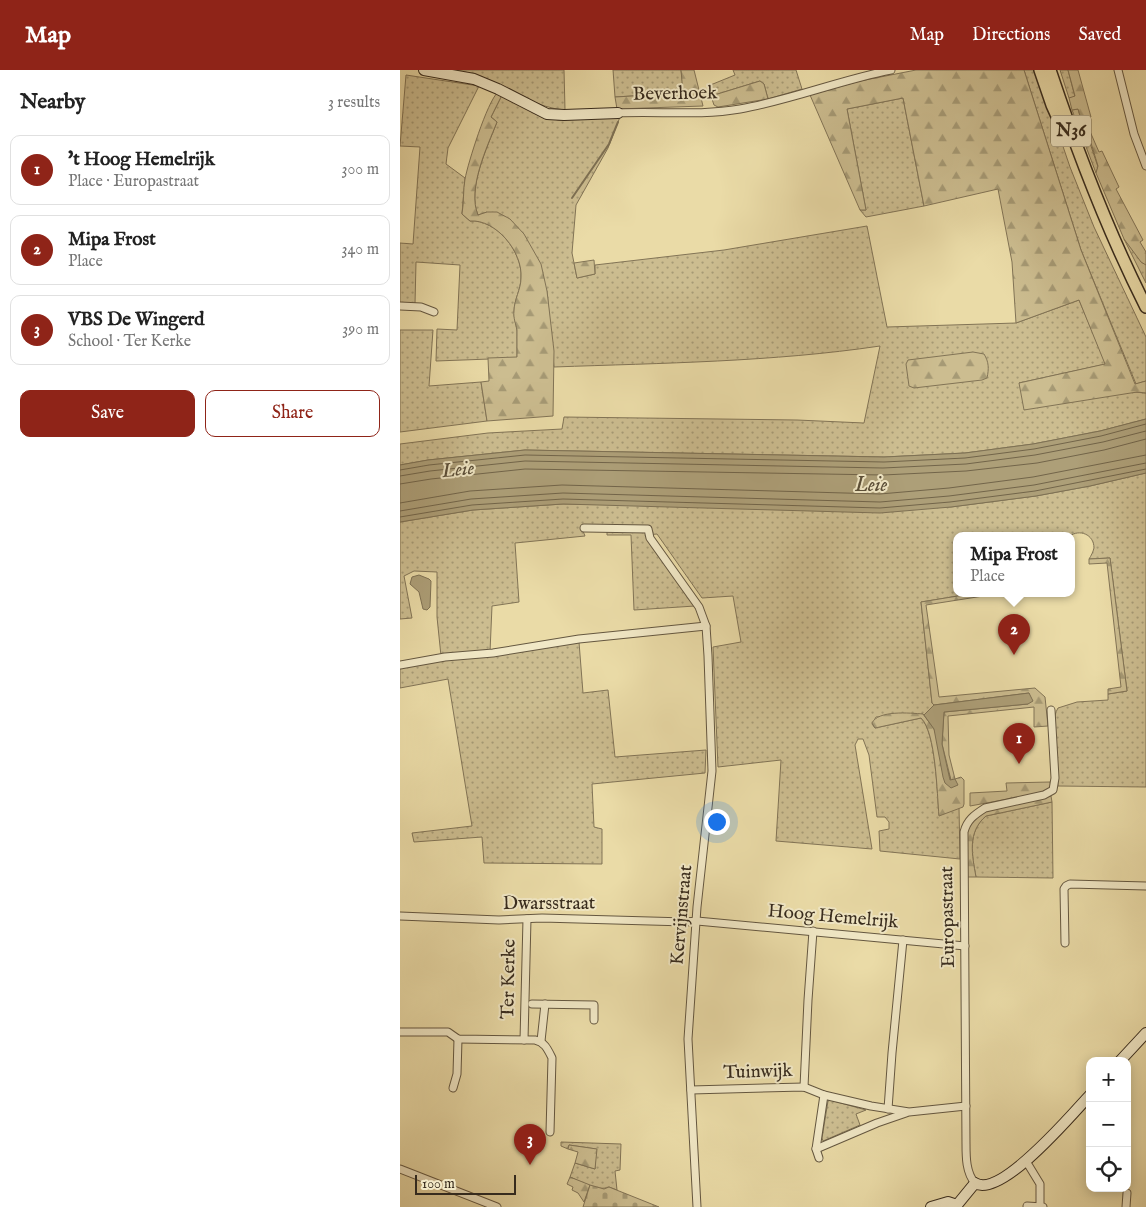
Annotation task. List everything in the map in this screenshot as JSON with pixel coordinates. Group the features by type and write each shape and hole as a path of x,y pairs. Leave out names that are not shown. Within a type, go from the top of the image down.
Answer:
{"main road":[{"name":"N36","path":"1040,70 1052,105 1093,192"},
{"name":"N36","path":"1050,70 1093,192 1116,246 1146,307"}],"street":[{"name":"Beverhoek","path":"424,70 474,79 539,111 556,115 739,109 822,88 860,76 891,70"},
{"path":"1118,70 1134,134 1146,166"},
{"path":"400,306 428,308 434,312"},
{"name":"Kervijnstraat","path":"584,528 648,530 650,538 699,607 706,626 712,724 712,771 697,907 688,1039 697,1207"},
{"path":"400,665 445,657 493,654 578,639 706,626"},
{"name":"Europastraat","path":"975,1183 971,1179 967,1163 964,832 966,822 985,808 1044,795 1053,790 1055,778 1051,710"},
{"path":"1065,943 1064,890 1066,886 1070,884 1146,886"},
{"name":"Dwarsstraat","path":"400,916 697,921"},
{"name":"Ter Kerke","path":"524,1040 527,919"},
{"name":"Hoog Hemelrijk","path":"697,921 965,946"},
{"path":"804,1087 812,931"},
{"path":"888,1109 904,940"},
{"name":"Ter Kerke","path":"532,1004 594,1005 594,1020"},
{"name":"Ter Kerke","path":"400,1032 448,1032 458,1039 541,1042 544,1004"},
{"path":"1124,1057 1146,1033"},
{"path":"453,1088 457,1074 458,1039"},
{"path":"541,1042 552,1058 550,1132"},
{"name":"Tuinwijk","path":"691,1090 804,1087 824,1095 909,1112"},
{"path":"819,1158 816,1149 824,1095"},
{"path":"931,1207 948,1202 957,1206 975,1183 982,1185 991,1183 1026,1161 1052,1137 1086,1099"},
{"name":"Tuinwijk","path":"816,1149 877,1123 909,1112 966,1106"},
{"path":"1026,1161 1040,1184 1042,1207 1027,1206"},
{"path":"400,1169 497,1207"},
{"path":"1126,1207 1127,1193"}],"green space":[{"path":"455,70 564,70 565,110 545,106 487,79"},
{"path":"613,70 681,70 684,93 615,97"},
{"path":"681,70 694,70 703,106 617,109 615,97 683,93"},
{"path":"733,70 796,70 802,89 768,99 764,84 760,81 711,96 708,86 735,75"},
{"path":"916,70 1024,70 1081,250 1135,384 1146,381 1146,393 1137,392 1024,410 1019,383 1105,364 1079,300 1016,323 1012,262 998,189 924,206 903,98 847,109 866,210 860,210 810,95 860,81"},
{"path":"1024,70 1037,70 1070,167 1094,227 1146,337 1146,381 1136,384 1081,250"},
{"path":"1060,70 1068,70 1075,97 1069,98"},
{"path":"1068,70 1078,70 1091,117 1085,120 1099,152 1102,151 1119,187 1116,189 1143,240 1140,242 1146,252 1146,265 1141,262 1124,239 1096,173 1098,166 1091,143 1088,143 1078,109 1072,110 1069,98 1075,96"},
{"path":"406,75 479,86 448,148 446,164 465,178 462,214 470,221 489,225 498,231 513,248 518,258 521,278 514,312 517,331 517,358 436,361 437,329 457,330 460,265 416,262 415,304 400,304 400,243 413,244 420,147 400,146"},
{"path":"760,81 764,84 768,99 718,107 714,105 711,96"},
{"path":"498,92 502,95 491,117 497,122 480,168 475,193 475,205 478,215 487,212 497,212 510,219 524,234 541,264 547,291 554,351 553,416 487,421 481,382 489,381 488,358 517,357 517,330 514,314 521,282 520,268 513,248 498,231 489,225 470,221 462,214 464,183 470,160 478,133"},
{"path":"502,95 536,114 558,120 620,117 608,148 576,205 572,253 577,278 595,274 595,265 724,250 867,226 887,327 1016,323 1079,300 1106,364 1019,383 1146,393 1146,419 1100,431 1033,444 965,453 884,457 525,450 428,460 400,465 400,444 488,433 562,429 564,417 797,420 864,423 880,346 758,359 554,367 547,291 487,212 478,215 475,205 475,193 480,168 497,122 491,117"},
{"path":"903,98 924,206 866,217 860,210 866,210 847,109"},
{"path":"1078,109 1088,143 1090,143 1098,167 1096,173 1072,110"},
{"path":"1124,239 1146,265 1146,283"},
{"path":"594,260 595,274 577,278 574,263"},
{"path":"400,330 433,330 429,386 481,382 487,421 400,432"},
{"path":"973,352 984,354 986,357 988,366 987,378 914,388 909,386 906,364 908,360"},
{"path":"1146,473 1146,787 1058,786 1053,734 1055,715 1058,708 1077,702 1108,700 1108,694 1127,691 1110,558 1089,559 1094,548 1092,539 1082,533 953,532 953,597 921,602 932,703 934,705 924,715 876,717 872,724 875,728 921,718 930,736 933,749 939,815 959,808 960,859 880,851 879,831 889,829 889,822 885,817 877,817 869,755 863,739 858,739 855,745 872,849 776,841 781,760 718,767 713,647 741,642 733,596 702,598 657,534 645,535 695,606 634,610 631,535 607,535 607,531 583,531 585,536 515,543 519,602 492,606 490,652 441,656 437,617 437,572 414,571 404,576 412,618 400,619 400,522 473,510 563,504 951,507 1036,496"},
{"path":"1110,558 1127,691 1108,694 1108,689 1121,687 1107,563 1089,564 1089,559"},
{"path":"953,597 977,597 926,605 939,697 1035,688 1045,697 1048,726 1034,727 1034,707 948,716 949,755 955,779 961,777 964,780 964,804 963,807 939,816 933,749 926,725 921,718 875,728 872,723 875,719 887,714 923,714 934,729 951,780 942,744 944,712 1028,704 1029,693 934,705 932,703 921,602"},
{"path":"579,642 583,693 608,690 615,757 706,750 705,773 592,784 594,827 602,829 602,864 484,863 482,837 414,842 412,833 472,826 448,679 400,688 400,667 439,659"},
{"path":"1050,782 1052,791 970,806 970,793 1007,791 1006,783"},
{"path":"1051,796 1052,802 986,816 980,822 973,837 972,852 976,877 966,877 966,837 969,826 975,819 994,808"},
{"path":"1052,802 1053,878 976,877 972,852 973,837 980,822 986,816"},
{"path":"828,1101 866,1110 856,1114 860,1125 823,1141"},
{"path":"561,1142 621,1144 620,1170 615,1171 617,1190 609,1187 594,1187 570,1177 575,1163 595,1169 596,1149 569,1145 568,1149 561,1146"},
{"path":"569,1145 597,1149 595,1169 575,1163 578,1152 568,1149"},
{"path":"570,1177 590,1185 584,1202 578,1193 572,1190 573,1187 567,1184"},
{"path":"590,1185 604,1189 609,1187 659,1207 583,1207"}],"water":[{"name":"Leie","path":"1146,419 1146,473 1036,496 951,507 880,513 563,504 473,510 400,522 400,465 428,460 525,450 884,457 965,453 1033,444 1100,431"},
{"path":"419,575 431,581 430,607 427,610 423,609 419,592 410,584 412,577"},
{"path":"1029,693 1033,701 1028,704 944,712 942,744 950,780 955,779 958,785 951,788 945,783 934,729 924,715 934,705"}],"waterway":[{"path":"572,198 609,144 618,122"}],"place":[{"name":"Mipa Frost","path":"1014,655"},
{"name":"'t Hoog Hemelrijk","path":"1019,764"},
{"name":"VBS De Wingerd","path":"530,1165"}]}
